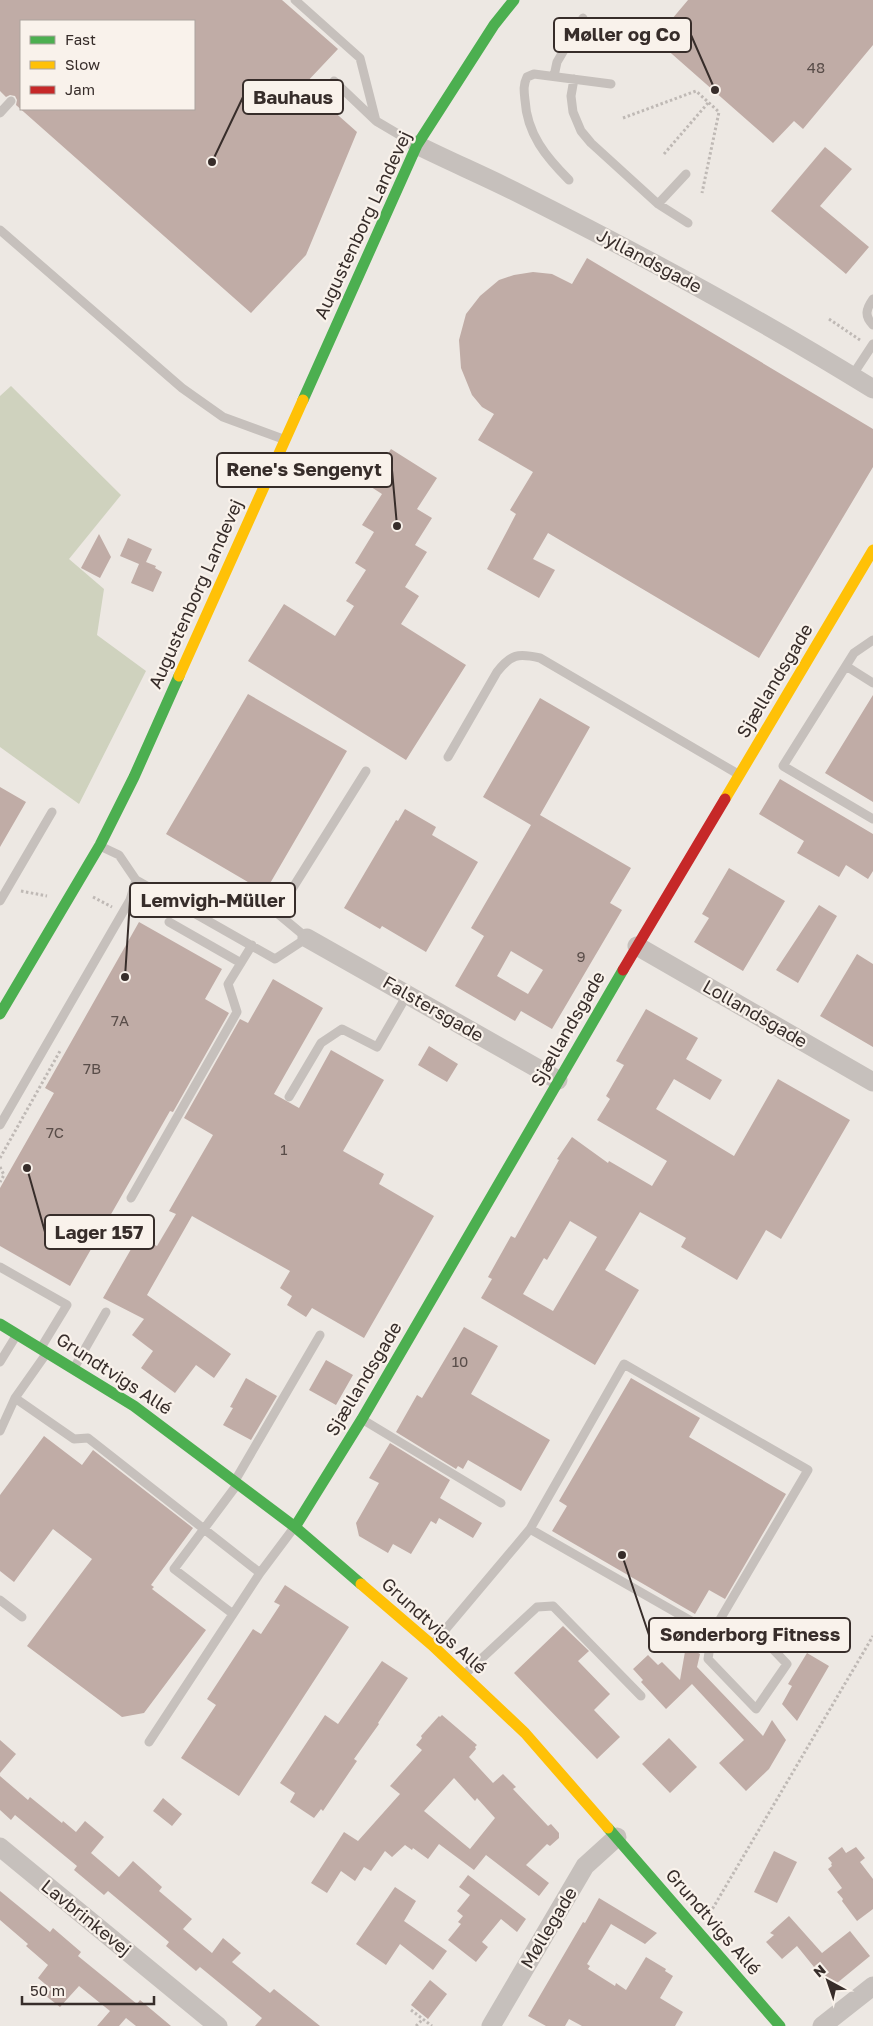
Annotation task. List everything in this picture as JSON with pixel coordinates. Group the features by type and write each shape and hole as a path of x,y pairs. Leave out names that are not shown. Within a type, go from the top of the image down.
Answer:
{"street":[{"name":"Augustenborg Landevej","path":"0,1014 100,846 134,777 418,145 494,25 514,0"},
{"name":"Jyllandsgade","path":"418,145 513,191 687,281 808,348 873,389"},
{"name":"Sjællandsgade","path":"295,1527 362,1419 558,1080 873,550"},
{"name":"Falstersgade","path":"307,938 558,1080"},
{"name":"Lollandsgade","path":"637,946 873,1082"},
{"name":"Grundtvigs Allé","path":"0,1324 134,1406 295,1527 432,1645 525,1733 780,2026"},
{"name":"Møllegade","path":"491,2026 586,1866 617,1837"},
{"name":"Lavbrinkevej","path":"0,1847 218,2026"},
{"path":"822,2026 873,1986"}],"lane":[{"path":"295,0 360,58 376,122"},
{"path":"554,76 557,62 583,18"},
{"path":"569,180 549,160 536,141 526,114 524,84 527,77 534,74 611,84"},
{"path":"574,79 571,96 573,112 581,131 591,143 658,204 688,222"},
{"path":"334,81 376,122 418,145"},
{"path":"0,113 11,101"},
{"path":"658,204 686,174"},
{"path":"0,230 182,388 223,417 285,440"},
{"path":"873,299 867,309 867,317 873,325"},
{"path":"852,376 872,345"},
{"path":"873,633 871,642 854,654 783,766 873,820"},
{"path":"448,757 497,672 506,661 516,656 526,655 540,658 739,774"},
{"path":"846,666 873,683"},
{"path":"100,846 119,855 136,880 275,959 307,938 277,913 366,771"},
{"path":"0,901 52,812"},
{"path":"0,1125 130,900 136,880"},
{"path":"169,922 241,963"},
{"path":"131,1198 237,1012 228,984 252,945"},
{"path":"290,1097 321,1043 342,1029 377,1047 407,994"},
{"path":"0,1267 67,1305 44,1350 15,1398 0,1431"},
{"path":"74,1368 106,1312"},
{"path":"0,1362 18,1334"},
{"path":"233,1614 174,1569 236,1483 320,1335"},
{"path":"432,1645 530,1529 624,1364 808,1470 712,1633 708,1659 756,1709 787,1664 751,1626"},
{"path":"15,1398 74,1439 88,1438 260,1573"},
{"path":"362,1419 501,1503"},
{"path":"149,1742 260,1573 295,1527"},
{"path":"530,1529 712,1633"},
{"path":"0,1600 22,1617"},
{"path":"464,1675 537,1607 553,1606 641,1696"}],"path":[{"path":"623,118 696,91 718,112 702,192"},
{"path":"664,154 708,103"},
{"path":"829,319 872,345"},
{"path":"8,888 67,900"},
{"path":"0,1166 4,1175 0,1182"},
{"path":"699,1933 873,1636"},
{"path":"411,2010 432,2026"},
{"path":"416,2026 423,2019"}],"green space":[{"path":"11,386 121,495 69,559 104,589 97,635 146,671 79,804 0,747 0,396"}],"building":[{"path":"0,0 282,0 338,49 304,85 357,132 306,255 251,313 22,110 195,110 195,20 20,20 20,109 16,105 17,100 15,96 10,95 6,97 0,91"},
{"path":"688,0 873,0 873,45 803,129 794,121 773,143 664,47 681,28 672,19"},
{"path":"825,147 852,169 820,206 869,247 846,274 771,211"},
{"path":"587,258 873,429 873,467 759,658 548,533 533,559 555,570 539,598 487,569 516,514 510,510 533,472 478,440 494,414 482,407 472,395 461,368 459,340 466,314 480,296 499,280 514,275 533,272 552,274 572,284"},
{"path":"391,449 437,478 417,509 432,518 415,545 427,552 405,587 419,596 401,624 466,665 406,760 248,661 284,604 335,636 354,606 346,601 366,570 355,563 374,532 362,525 382,494 368,485"},
{"path":"99,534 111,557 100,578 81,568"},
{"path":"128,538 152,549 146,562 156,566 155,568 162,572 153,592 131,583 139,564 120,556"},
{"path":"248,694 347,751 265,892 166,834"},
{"path":"873,695 873,802 825,773"},
{"path":"540,698 590,727 540,815 631,868 610,903 622,910 552,1029 521,1011 515,1021 455,986 484,936 471,928 531,825 483,797","holes":["511,951 543,970 528,994 497,976"]},
{"path":"780,779 873,834 873,871 868,879 846,865 839,877 797,853 804,841 759,814"},
{"path":"0,787 26,802 0,847"},
{"path":"405,809 436,827 432,835 478,862 426,952 382,926 380,929 344,908 396,820 398,821"},
{"path":"729,868 785,901 743,971 694,942 709,918 702,914"},
{"path":"819,905 837,916 798,983 776,970"},
{"path":"139,922 222,969 205,999 229,1013 173,1112 170,1111 70,1286 0,1246 0,1188 54,1093 45,1088"},
{"path":"857,954 873,964 873,1047 820,1016"},
{"path":"273,979 323,1008 274,1094 299,1108 331,1050 384,1080 343,1151 384,1174 379,1184 434,1216 364,1338 312,1308 306,1317 287,1305 292,1296 280,1288 290,1271 192,1216 147,1295 231,1354 214,1378 196,1365 175,1393 141,1368 153,1351 132,1335 144,1319 103,1298 138,1237 157,1246 176,1214 169,1211 213,1135 184,1118 240,1019 248,1023"},
{"path":"646,1009 698,1038 686,1059 722,1080 710,1100 674,1079 656,1109 734,1156 778,1079 850,1120 781,1239 766,1230 737,1280 681,1247 686,1238 640,1212 605,1270 639,1290 595,1365 481,1298 492,1279 488,1277 511,1236 515,1238 559,1160 557,1159 572,1137 608,1163 609,1161 652,1186 667,1161 597,1120 610,1099 606,1096 624,1065 616,1061","holes":["570,1221 597,1237 553,1311 523,1294 544,1258 547,1260"]},
{"path":"429,1046 458,1064 447,1082 418,1065"},
{"path":"464,1327 498,1346 471,1394 550,1440 521,1491 468,1460 463,1469 458,1466 456,1469 396,1432 417,1395 422,1398"},
{"path":"326,1360 353,1375 336,1405 309,1390"},
{"path":"246,1378 277,1396 251,1440 223,1425 233,1408 230,1407"},
{"path":"631,1378 700,1418 689,1437 786,1494 725,1599 709,1590 695,1614 552,1531 567,1506 559,1501"},
{"path":"44,1436 82,1465 93,1450 193,1528 151,1585 154,1587 152,1589 206,1630 144,1713 122,1717 27,1646 92,1559 53,1529 14,1582 0,1571 0,1495"},
{"path":"390,1443 450,1480 440,1498 482,1523 473,1538 439,1518 436,1524 431,1521 411,1554 393,1544 388,1553 359,1536 356,1523 379,1483 369,1478"},
{"path":"285,1585 349,1627 239,1796 181,1758 216,1705 207,1699 253,1629 261,1634 280,1605 274,1602"},
{"path":"563,1626 589,1651 578,1661 610,1694 594,1710 620,1737 597,1759 514,1673"},
{"path":"686,1646 700,1654 697,1667 763,1736 772,1720 786,1740 769,1769 746,1791 719,1763 744,1740 692,1684 666,1709 641,1682 643,1680 633,1669 648,1655 658,1665 662,1662 680,1680"},
{"path":"807,1653 829,1666 797,1721 782,1704 792,1686 788,1684"},
{"path":"382,1661 408,1678 354,1759 357,1761 323,1811 321,1809 314,1818 290,1802 295,1793 280,1783 325,1715 338,1724"},
{"path":"442,1715 477,1745 469,1757 493,1783 503,1774 516,1787 513,1789 548,1826 551,1824 559,1833 559,1838 550,1846 547,1844 526,1865 549,1883 539,1896 486,1855 474,1870 439,1844 428,1859 413,1848 412,1850 405,1845 392,1857 385,1851 371,1871 364,1867 355,1881 341,1871 327,1893 311,1883 344,1832 358,1841 400,1794 390,1786 422,1750 416,1745 422,1738 421,1736","holes":["454,1778 475,1801 477,1798 495,1818 470,1849 424,1811"]},
{"path":"669,1738 697,1767 670,1793 642,1764"},
{"path":"0,1740 16,1754 0,1773"},
{"path":"0,1776 28,1800 30,1797 76,1832 85,1821 104,1837 91,1853 119,1877 133,1861 162,1887 159,1891 192,1919 183,1929 212,1953 223,1938 241,1953 232,1962 270,1993 274,1989 320,2026 255,2026 262,2018 200,1967 196,1971 166,1946 169,1942 108,1891 104,1895 74,1870 77,1866 15,1815 11,1820 0,1810"},
{"path":"163,1798 182,1814 172,1826 153,1811"},
{"path":"842,1847 846,1853 856,1847 865,1858 860,1862 873,1879 873,1909 857,1921 842,1901 843,1899 837,1892 842,1888 828,1869 832,1866 832,1863 828,1858"},
{"path":"774,1851 797,1862 777,1903 754,1892"},
{"path":"468,1875 526,1919 517,1932 501,1919 482,1942 488,1947 476,1962 448,1940 461,1924 458,1922 463,1916 457,1911 470,1895 459,1887"},
{"path":"395,1887 416,1901 404,1921 447,1951 433,1970 400,1944 386,1965 356,1944"},
{"path":"0,1891 50,1932 53,1928 81,1952 78,1956 137,2004 140,2000 171,2026 136,2026 126,2018 119,2026 97,2026 110,2011 79,1986 60,2007 46,1996 51,1989 38,1978 48,1965 26,1946 28,1944 0,1920"},
{"path":"599,1898 657,1933 645,1944 611,1924 587,1964 590,1966 588,1969 615,1986 616,1983 626,1990 646,1957 666,1969 665,1971 673,1976 660,1998 683,2012 675,2026 582,2026 569,2019 565,2026 546,2026 528,2016"},
{"path":"789,1916 822,1953 850,1931 870,1956 831,1988 797,1946 782,1959 766,1942 774,1935 770,1933"},
{"path":"430,1980 447,1994 428,2019 411,2005"}],"traffic: fast":[{"path":"303,400 417,145 494,25 514,0"},
{"path":"0,1014 100,845 134,777 179,676"},
{"path":"295,1527 362,1419 623,970"},
{"path":"0,1324 134,1406 295,1527 361,1584"},
{"path":"608,1828 780,2026"}],"traffic: slow":[{"path":"179,676 303,400"},
{"path":"725,799 873,550"},
{"path":"361,1584 432,1645 525,1733 608,1828"}],"traffic: jam":[{"path":"623,970 725,799"}],"place":[{"name":"Møller og Co","path":"715,90"},
{"name":"Bauhaus","path":"212,162"},
{"name":"Rene's Sengenyt","path":"397,526"},
{"name":"Lemvigh-Müller","path":"125,977"},
{"name":"Lager 157","path":"27,1168"},
{"name":"Sønderborg Fitness","path":"622,1555"}]}
